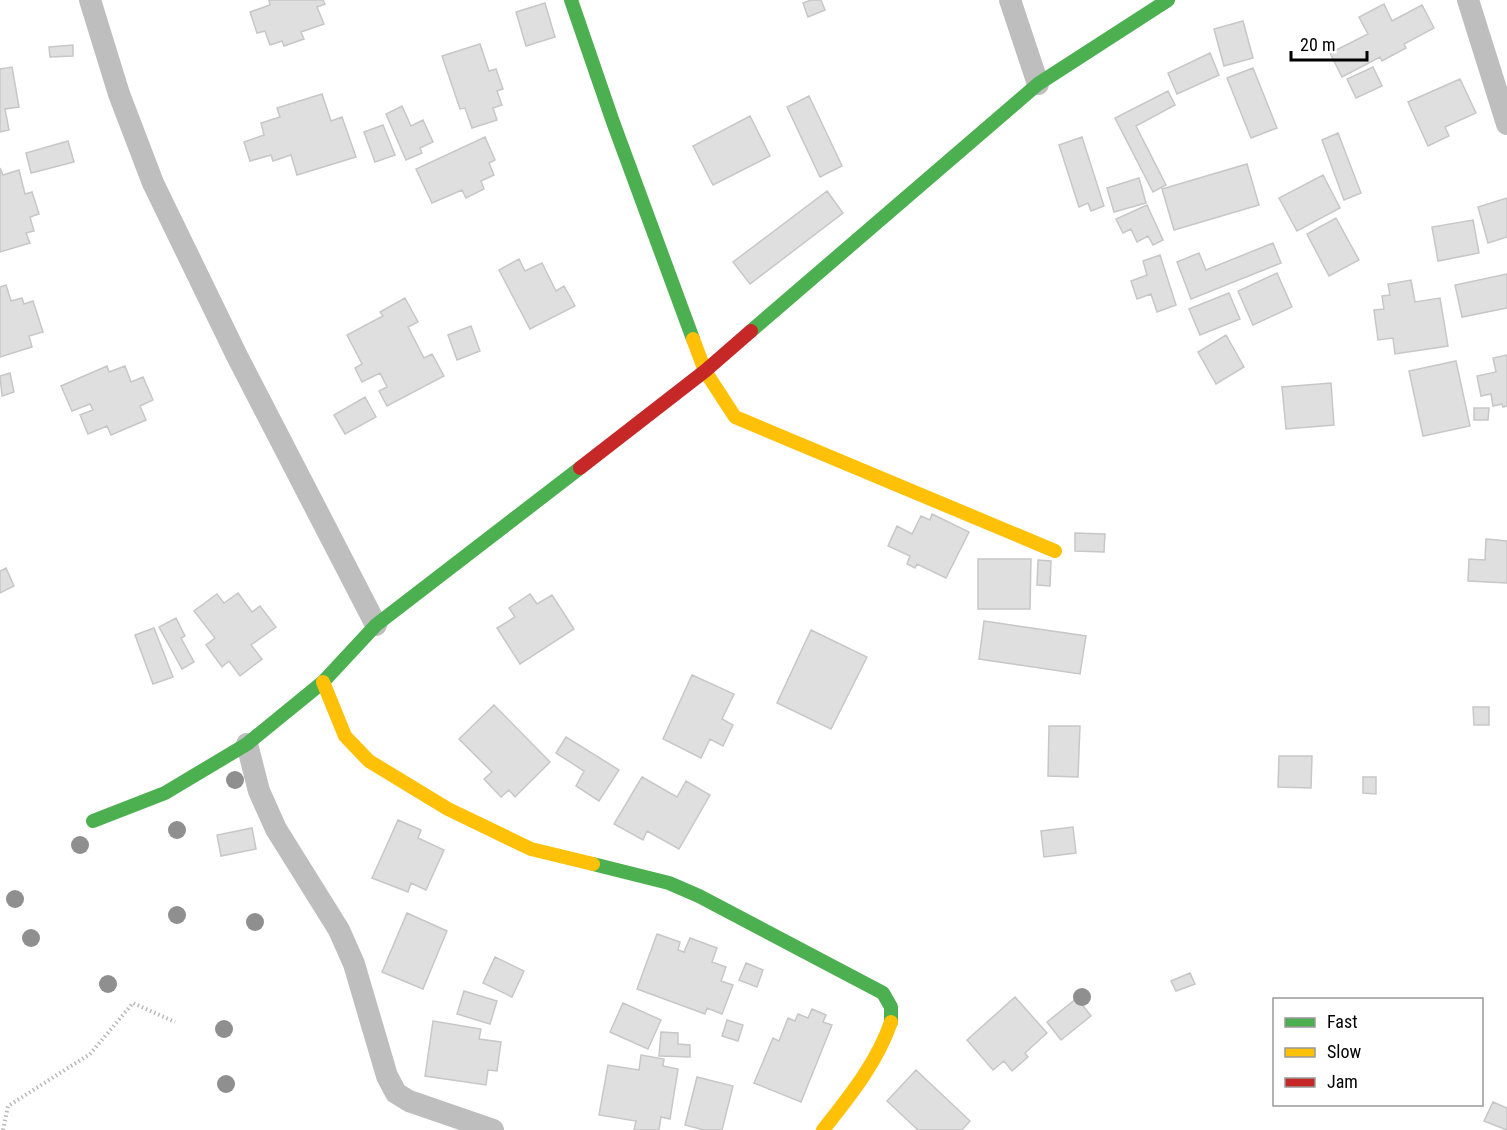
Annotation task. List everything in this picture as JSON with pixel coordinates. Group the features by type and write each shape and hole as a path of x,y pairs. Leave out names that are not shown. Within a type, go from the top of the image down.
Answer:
{"street":[{"path":"90,0 119,94 153,183 237,356 375,625"},
{"path":"571,0 705,371 735,417 1055,551"},
{"path":"1010,0 1038,84"},
{"path":"93,821 165,793 247,744 323,682 375,625 705,371 1038,84 1168,0"},
{"path":"1468,0 1507,124"},
{"path":"323,682 345,736 369,761 448,809 531,849 669,883 690,891 883,993 892,1008 892,1026 861,1079 823,1130"},
{"path":"247,744 259,792 276,829 339,930 354,964 387,1076 396,1093 409,1101 493,1130"}],"path":[{"path":"3,1130 8,1106 90,1054 133,1003 175,1022"}],"building":[{"path":"269,0 323,0 325,4 317,7 324,24 301,32 304,39 284,46 282,41 270,45 265,31 257,33 250,12 270,5"},
{"path":"821,0 825,10 808,17 803,3"},
{"path":"545,3 555,37 526,46 516,12"},
{"path":"1384,4 1392,21 1422,5 1434,28 1404,44 1406,48 1382,61 1380,57 1342,77 1330,53 1368,34 1359,17"},
{"path":"1243,21 1253,58 1224,66 1214,29"},
{"path":"480,44 489,71 496,69 503,89 497,91 502,105 493,108 497,120 472,128 465,108 460,109 442,56"},
{"path":"73,45 73,56 50,57 49,47"},
{"path":"1210,53 1219,75 1177,94 1168,73"},
{"path":"12,67 19,107 5,109 9,130 0,132 0,69"},
{"path":"1373,67 1382,86 1356,98 1347,79"},
{"path":"1253,68 1277,128 1251,138 1227,78"},
{"path":"1460,79 1476,113 1445,127 1449,136 1428,146 1408,102"},
{"path":"1168,91 1175,105 1136,126 1166,185 1153,192 1115,118"},
{"path":"322,94 331,121 342,117 356,157 297,175 291,155 273,161 271,155 250,161 244,142 264,135 261,123 280,117 277,108"},
{"path":"809,96 842,166 820,177 787,107"},
{"path":"402,106 411,126 423,120 433,142 420,148 422,153 406,160 386,114"},
{"path":"750,116 770,156 713,185 693,146"},
{"path":"383,125 395,155 375,162 364,132"},
{"path":"1338,133 1361,193 1344,200 1322,140"},
{"path":"485,137 495,160 489,163 494,175 481,181 484,189 466,198 462,190 432,203 416,169"},
{"path":"1082,137 1104,206 1091,211 1088,203 1079,207 1059,145"},
{"path":"68,141 74,162 31,173 26,153"},
{"path":"1247,164 1259,205 1174,230 1162,189"},
{"path":"0,168 3,175 19,170 25,194 32,192 39,214 30,217 34,231 26,233 30,243 0,252"},
{"path":"1323,175 1340,208 1297,231 1279,198"},
{"path":"1139,178 1146,203 1114,212 1107,188"},
{"path":"827,191 843,213 750,284 733,262"},
{"path":"1507,198 1507,237 1488,243 1478,207"},
{"path":"1147,205 1163,240 1153,245 1148,236 1137,242 1131,229 1123,233 1116,219"},
{"path":"1336,218 1359,260 1329,276 1307,234"},
{"path":"1473,220 1479,253 1438,261 1432,227"},
{"path":"1273,243 1281,263 1191,299 1177,262 1199,253 1206,270"},
{"path":"1160,255 1176,305 1157,312 1151,294 1137,299 1131,281 1147,275 1143,261"},
{"path":"519,259 525,271 542,263 556,291 564,286 575,306 530,329 499,270"},
{"path":"1277,273 1292,307 1253,325 1238,291"},
{"path":"1507,274 1507,308 1462,317 1455,285"},
{"path":"1411,280 1415,302 1440,298 1448,346 1395,354 1393,338 1378,340 1374,310 1384,309 1382,296 1390,295 1388,284"},
{"path":"6,285 11,301 22,298 24,304 33,301 43,332 29,336 32,347 0,357 0,287"},
{"path":"1229,293 1240,319 1200,335 1189,309"},
{"path":"405,298 418,322 408,327 424,358 432,354 444,376 387,406 379,391 387,387 380,373 362,382 355,368 362,364 347,335 383,316 380,312"},
{"path":"471,326 480,351 457,360 448,335"},
{"path":"1226,335 1244,367 1216,384 1198,352"},
{"path":"1507,355 1507,406 1503,407 1502,404 1493,406 1491,394 1481,396 1477,376 1496,372 1493,358"},
{"path":"1456,361 1470,426 1423,436 1409,371"},
{"path":"107,366 109,372 125,366 131,382 143,377 153,400 140,406 146,420 111,435 107,426 88,434 80,415 93,410 90,404 72,411 61,386"},
{"path":"10,373 14,392 2,396 0,376"},
{"path":"1331,383 1334,425 1286,429 1282,387"},
{"path":"365,397 376,417 345,434 334,415"},
{"path":"1474,408 1489,408 1488,420 1474,420"},
{"path":"932,514 969,532 946,578 917,564 915,568 907,564 910,556 888,546 897,526 912,534 921,516 930,520"},
{"path":"1075,533 1105,534 1104,552 1075,551"},
{"path":"1486,539 1507,541 1507,583 1468,581 1469,559 1485,560"},
{"path":"978,559 1031,559 1030,609 978,609"},
{"path":"1038,560 1051,561 1050,586 1037,585"},
{"path":"6,568 14,586 0,593 0,571"},
{"path":"238,593 252,612 260,606 276,627 251,645 262,659 240,676 229,661 222,667 206,645 215,638 194,611 217,594 224,603"},
{"path":"530,594 537,604 552,595 574,629 520,664 497,628 515,617 509,608"},
{"path":"176,618 185,636 181,638 194,662 182,669 159,627"},
{"path":"984,621 1086,636 1080,674 979,659"},
{"path":"154,628 173,677 153,684 135,635"},
{"path":"811,630 867,657 831,729 777,703"},
{"path":"692,675 734,694 722,719 733,725 723,746 710,739 701,758 663,739"},
{"path":"494,705 550,762 515,797 509,790 501,797 484,779 492,772 459,739"},
{"path":"1473,707 1489,707 1489,725 1474,725"},
{"path":"1049,726 1080,726 1078,777 1048,776"},
{"path":"566,737 619,770 599,801 576,786 584,771 556,753"},
{"path":"1279,756 1312,756 1311,788 1278,787"},
{"path":"642,777 677,797 686,781 710,795 679,849 647,831 643,840 614,824"},
{"path":"1363,777 1376,777 1376,794 1363,793"},
{"path":"398,820 421,830 418,838 444,850 426,890 411,883 408,892 372,878"},
{"path":"1073,827 1076,853 1044,857 1041,831"},
{"path":"252,828 256,849 221,856 217,835"},
{"path":"407,913 447,931 423,989 382,972"},
{"path":"657,934 680,942 678,950 684,952 690,938 717,948 712,962 726,967 721,981 733,985 722,1014 707,1008 705,1014 637,989"},
{"path":"495,957 524,971 512,997 483,983"},
{"path":"746,963 763,970 757,987 739,980"},
{"path":"1190,973 1195,984 1176,991 1171,981"},
{"path":"464,991 497,1001 490,1024 457,1014"},
{"path":"1015,997 1047,1033 1025,1053 1028,1057 1012,1071 1004,1061 993,1070 967,1040"},
{"path":"1077,998 1091,1016 1061,1040 1047,1022"},
{"path":"623,1003 661,1020 648,1049 610,1032"},
{"path":"812,1009 826,1015 823,1022 832,1025 801,1102 754,1083 773,1038 779,1041 788,1018 795,1021 798,1014 808,1018"},
{"path":"727,1020 743,1025 738,1041 722,1036"},
{"path":"433,1021 481,1029 479,1039 501,1042 497,1071 488,1070 486,1085 425,1076"},
{"path":"661,1032 678,1033 678,1044 690,1045 690,1057 659,1056"},
{"path":"641,1055 664,1059 663,1066 678,1069 670,1119 661,1117 659,1130 634,1130 636,1121 599,1115 608,1065 639,1070"},
{"path":"916,1070 970,1121 962,1130 918,1130 887,1101"},
{"path":"697,1077 733,1086 722,1130 704,1130 685,1125"},
{"path":"1493,1102 1507,1108 1507,1130 1484,1121"}],"traffic: fast":[{"path":"571,0 693,339"},
{"path":"751,331 1038,84 1168,0"},
{"path":"93,821 165,793 247,744 323,682 376,625 580,468"},
{"path":"593,864 669,883 699,896 883,993 891,1007 891,1022"}],"traffic: slow":[{"path":"693,339 705,371 735,417 1055,551"},
{"path":"323,682 345,736 369,761 448,809 531,849 593,864"},
{"path":"823,1130 870,1065 891,1022"}],"traffic: jam":[{"path":"580,468 705,371 751,331"}]}
